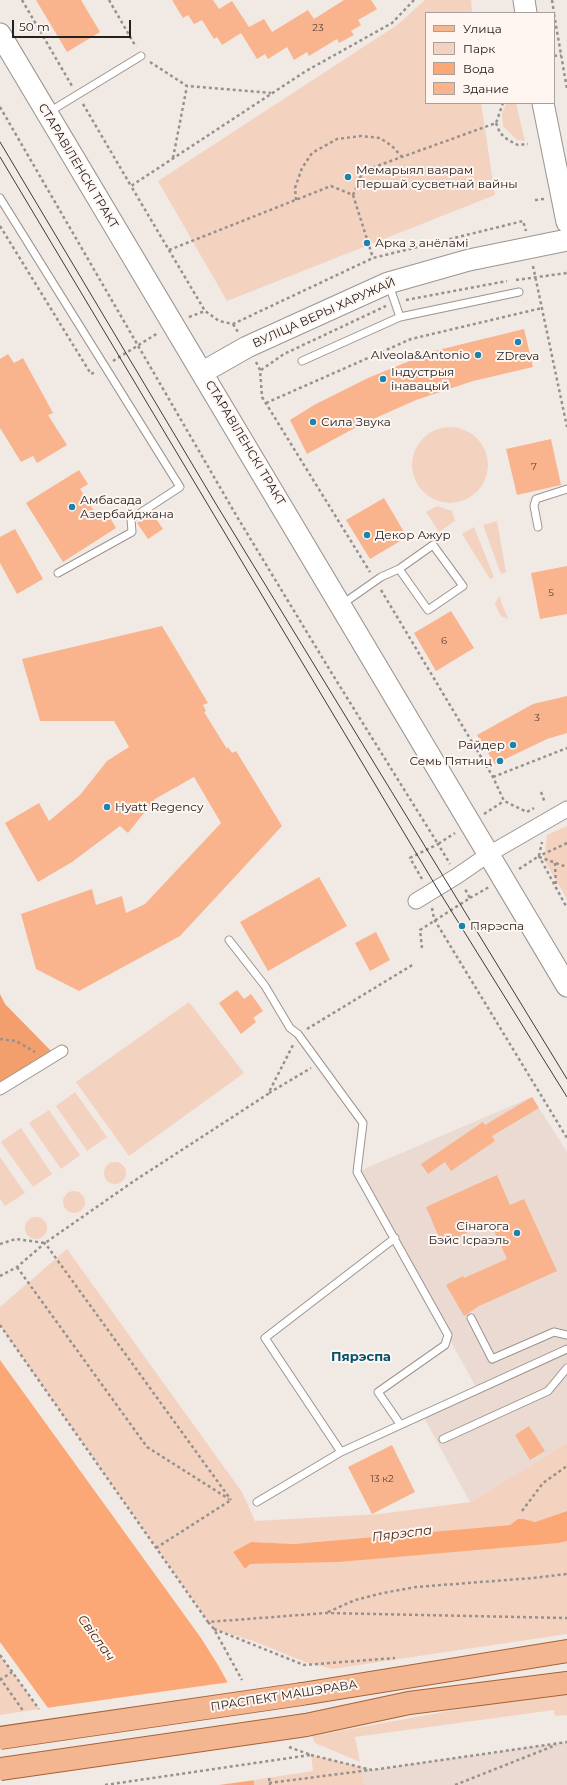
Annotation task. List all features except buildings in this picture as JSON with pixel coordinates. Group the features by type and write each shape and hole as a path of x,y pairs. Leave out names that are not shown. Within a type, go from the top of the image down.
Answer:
{"main road":[{"path":"524,0 526,12"},
{"name":"СТАРАВІЛЕНСКІ ТРАКТ","path":"0,34 203,372 567,986"},
{"path":"543,104 567,222"},
{"name":"ВУЛІЦА ВЕРЫ ХАРУЖАЙ","path":"203,372 247,347 388,283 469,260 567,240"},
{"name":"ПРАСПЕКТ МАШЭРАВА","path":"0,1738 302,1694 401,1667 567,1651"},
{"path":"401,1667 395,1693 400,1701 409,1703"},
{"path":"0,1769 306,1724 409,1703 567,1683"}],"street":[{"path":"416,901 489,854 567,809"},
{"path":"0,1089 62,1051"}],"lane":[{"path":"47,114 141,56"},
{"path":"0,198 3,208 180,487 131,519 132,532 58,574"},
{"path":"388,283 400,317"},
{"path":"302,361 400,317 519,292"},
{"path":"538,527 534,506 536,499 567,489"},
{"path":"341,605 434,545 463,586 428,610 399,569"},
{"path":"229,940 265,986 290,1028 298,1034 363,1123 357,1172 448,1335 445,1345 378,1392 400,1424"},
{"path":"340,1452 265,1338 395,1238"},
{"path":"471,1318 492,1359 554,1332 567,1335"},
{"path":"257,1502 340,1452 567,1349"},
{"path":"443,1439 548,1391 567,1368"}],"path":[{"path":"109,0 141,56 187,86 272,93"},
{"path":"414,0 392,23 306,71 132,186 206,310 219,321 233,324 373,258 524,221"},
{"path":"552,0 554,12"},
{"path":"555,20 567,89"},
{"path":"555,56 561,55"},
{"path":"173,159 187,86"},
{"path":"503,104 496,123 500,133 508,140 518,145 528,144"},
{"path":"0,107 236,515 438,844"},
{"path":"373,258 353,195 363,171 496,123"},
{"path":"296,200 295,188 302,168 312,153 337,139 361,136 380,138 392,146 402,157"},
{"path":"169,250 331,186 353,195"},
{"path":"567,273 535,276 567,427"},
{"path":"266,403 411,339 542,308"},
{"path":"260,370 262,397 376,581 493,777 504,801 527,812 550,800"},
{"path":"493,777 567,748"},
{"path":"541,792 545,803"},
{"path":"539,856 567,844"},
{"path":"539,856 567,867"},
{"path":"539,856 567,908"},
{"path":"555,863 556,890"},
{"path":"422,948 420,930 434,919 567,1138"},
{"path":"268,1094 298,1034 414,964"},
{"path":"0,1039 16,1041 36,1053 40,1065"},
{"path":"0,1276 17,1267 45,1243 134,1181 268,1094 320,1063"},
{"path":"0,1244 16,1239 45,1243 230,1500"},
{"path":"17,1267 147,1447 230,1500"},
{"path":"0,1325 214,1629 242,1680"},
{"path":"522,1511 543,1483 567,1466"},
{"path":"156,1548 230,1500"},
{"path":"326,1613 355,1600 383,1593 416,1588 567,1574"},
{"path":"208,1622 326,1613 567,1618"},
{"path":"214,1629 304,1665 401,1667"},
{"path":"0,1655 40,1709"},
{"path":"12,1672 0,1679 24,1712"},
{"path":"562,1742 567,1746"},
{"path":"455,1785 562,1742"},
{"path":"269,1778 270,1784 567,1742"},
{"path":"104,1785 311,1755 372,1770"}],"shaded area":[{"path":"0,994 5,1004 52,1052 0,1089"},
{"path":"532,1097 567,1152 567,1443 470,1502 422,1414 477,1389 357,1172"},
{"path":"567,1742 567,1785 365,1785 361,1767 372,1770"}],"green space":[{"path":"425,0 471,0 472,12 425,12 425,104 481,104 495,195 227,301 158,181 397,25"},
{"path":"506,104 516,104 525,141 517,140 503,126 502,114"},
{"path":"442,427 458,427 471,433 482,444 488,457 486,480 471,497 458,503 442,503 429,497 414,480 412,473 412,457 418,444 435,429"},
{"path":"437,506 452,511 455,521 439,532 426,512"},
{"path":"497,521 506,572 501,574 483,525"},
{"path":"474,527 494,577 490,579 462,534"},
{"path":"499,596 508,619 501,616 495,604"},
{"path":"567,826 567,899 544,860 547,835"},
{"path":"189,1002 244,1073 129,1156 76,1082"},
{"path":"75,1092 107,1137 87,1151 56,1106"},
{"path":"49,1110 80,1155 61,1169 29,1123"},
{"path":"21,1128 52,1174 33,1187 1,1142"},
{"path":"0,1157 25,1193 5,1206 0,1199"},
{"path":"115,1162 123,1165 126,1173 123,1181 115,1184 107,1181 104,1173 107,1165"},
{"path":"74,1191 82,1194 85,1202 82,1210 74,1213 66,1210 63,1202 66,1194"},
{"path":"36,1217 44,1220 47,1228 44,1236 36,1239 28,1236 25,1228 28,1220"},
{"path":"67,1249 242,1492 255,1521 380,1514 470,1502 567,1443 567,1511 535,1522 524,1519 510,1525 294,1544 251,1542 233,1552 245,1569 250,1564 339,1562 567,1541 567,1634 332,1669 305,1662 253,1641 214,1629 0,1325 0,1307"},
{"path":"0,1655 12,1672 39,1709 0,1715"},
{"path":"548,1693 567,1695 567,1715 555,1716 554,1710 355,1737 360,1762 315,1743 312,1736"},
{"path":"311,1755 361,1767 365,1785 254,1785 254,1780 313,1771"}],"water":[{"name":"Свіслач","path":"0,1360 201,1638 218,1665 234,1694 252,1760 254,1785 87,1785 84,1770 56,1719 0,1642"},
{"path":"567,1511 567,1541 558,1543 339,1562 250,1564 245,1569 233,1552 251,1542 294,1544 510,1525 518,1519 535,1522"}],"pier":[{"path":"230,1682 241,1707 250,1735 256,1780 219,1785 85,1785 82,1771 68,1741 46,1708"}],"tram line":[{"path":"0,142 216,504 567,1079"},
{"path":"0,157 437,888 567,1097"}],"place":[{"name":"Мемарыял ваярам Першай сусветнай вайны","path":"348,177"},
{"name":"Арка з анёламі","path":"367,243"},
{"name":"ZDreva","path":"518,342"},
{"name":"Alveola&Antonio","path":"478,355"},
{"name":"Індустрыя інавацый","path":"383,379"},
{"name":"Сила Звука","path":"313,422"},
{"name":"Амбасада Азербайджана","path":"72,507"},
{"name":"Декор Ажур","path":"367,535"},
{"name":"Райдер","path":"513,745"},
{"name":"Семь Пятниц","path":"500,761"},
{"name":"Hyatt Regency","path":"107,807"},
{"name":"Пярэспа","path":"462,926"},
{"name":"Сінагога Бэйс Ісраэль","path":"517,1233"}],"district":[{"name":"Пярэспа","path":"361,1357"}]}
